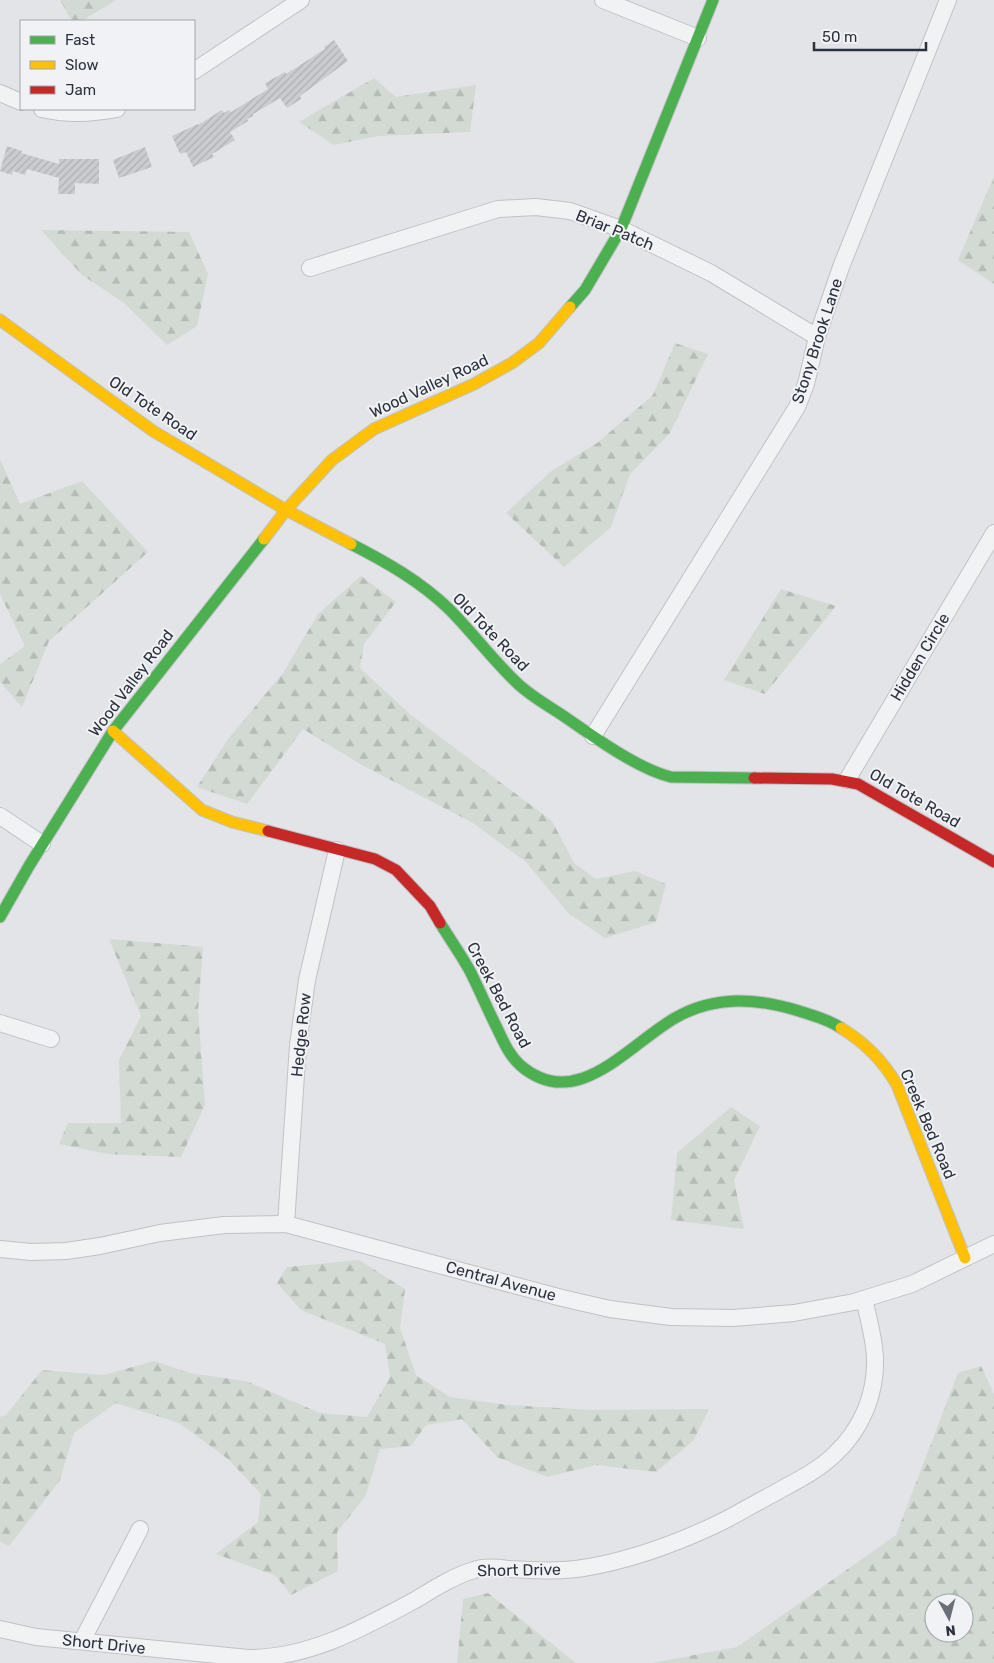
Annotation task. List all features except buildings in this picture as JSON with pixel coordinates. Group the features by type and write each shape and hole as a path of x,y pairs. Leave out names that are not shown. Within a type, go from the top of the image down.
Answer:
{"street":[{"path":"195,70 301,0"},
{"path":"603,0 698,38"},
{"name":"Wood Valley Road","path":"0,917 42,844 113,731 286,510 332,460 374,429 474,384 512,364 539,343 585,290 621,229 713,0"},
{"name":"Stony Brook Lane","path":"593,736 796,407 806,384 817,336 841,267 948,0"},
{"path":"0,93 20,102"},
{"path":"48,110 67,113 109,110"},
{"name":"Briar Patch","path":"310,268 498,209 536,207 570,212 621,229 711,273 817,336"},
{"name":"Old Tote Road","path":"0,320 153,431 286,510 400,570 448,608 516,682 529,693 593,736 644,767 658,774 671,777 847,780 872,791 994,862"},
{"name":"Hidden Circle","path":"847,780 994,533"},
{"name":"Creek Bed Road","path":"113,731 202,810 232,822 375,860 396,870 430,906 469,970 510,1055 519,1066 530,1074 556,1082 584,1080 596,1074 675,1018 698,1008 720,1002 743,1000 773,1003 828,1020 841,1027 855,1036 879,1058 897,1085 965,1258"},
{"path":"0,816 42,844"},
{"name":"Hedge Row","path":"286,1224 298,1045 307,980 337,850"},
{"path":"0,1023 51,1039"},
{"name":"Central Avenue","path":"0,1249 31,1252 66,1251 160,1233 224,1225 286,1224 562,1298 610,1309 671,1317 733,1318 794,1313 864,1299 912,1284 994,1244"},
{"name":"Short Drive","path":"0,1629 36,1637 248,1658 297,1657 342,1637 476,1569 545,1570 582,1568 620,1560 672,1543 714,1526 807,1475 843,1446 859,1423 870,1398 873,1385 876,1357 875,1343 864,1299"},
{"path":"82,1642 140,1529"}],"green space":[{"path":"60,0 117,0 83,20 71,20"},
{"path":"374,78 396,97 476,85 470,132 378,136 334,145 299,122"},
{"path":"994,176 994,284 958,260"},
{"path":"41,230 189,232 208,274 197,326 167,345 124,303 82,275"},
{"path":"675,343 708,354 670,433 630,474 611,527 564,567 506,513 550,472 597,443 653,395"},
{"path":"0,459 20,504 82,481 148,552 49,641 22,707 0,682 0,664 25,646 0,594"},
{"path":"361,576 396,602 364,644 360,668 411,715 552,821 574,863 596,879 635,871 666,884 656,922 605,938 568,913 526,862 473,823 360,764 303,729 247,804 197,787 228,739 283,673 318,614"},
{"path":"781,589 836,606 765,694 724,680"},
{"path":"109,939 203,947 198,1012 205,1105 181,1157 107,1154 59,1144 68,1123 121,1123 119,1060 141,1016"},
{"path":"731,1107 760,1126 734,1180 744,1229 671,1220 677,1153"},
{"path":"359,1260 405,1289 400,1328 416,1375 450,1397 508,1405 593,1410 709,1409 693,1441 656,1472 596,1465 547,1477 497,1457 462,1419 426,1425 411,1446 380,1449 365,1497 337,1532 338,1571 291,1595 276,1576 216,1554 258,1522 261,1494 228,1459 179,1423 116,1403 74,1433 60,1480 9,1546 0,1542 0,1417 6,1415 42,1370 103,1375 154,1361 189,1373 246,1381 320,1413 367,1417 390,1377 385,1344 301,1310 277,1283 287,1267"},
{"path":"981,1366 994,1394 994,1663 652,1663 737,1647 896,1535 958,1373"},
{"path":"488,1593 576,1663 457,1663 463,1599"}],"traffic: fast":[{"path":"570,307 585,290 621,229 713,0"},
{"path":"0,917 29,866 113,731 264,539"},
{"path":"351,544 390,565 438,599 521,687 631,760 671,777 754,778"},
{"path":"440,923 470,971 509,1052 520,1065 541,1078 561,1082 581,1079 601,1070 620,1058 675,1018 705,1005 721,1002 752,1001 768,1003 821,1018 841,1028"}],"traffic: slow":[{"path":"264,539 286,510 332,460 374,429 474,384 512,363 539,343 570,307"},
{"path":"0,320 153,431 286,510 351,544"},
{"path":"113,731 202,810 232,822 268,831"},
{"path":"841,1028 873,1053 897,1085 965,1258"}],"traffic: jam":[{"path":"754,778 832,779 858,784 994,862"},
{"path":"268,831 375,859 396,870 430,906 440,923"}]}
